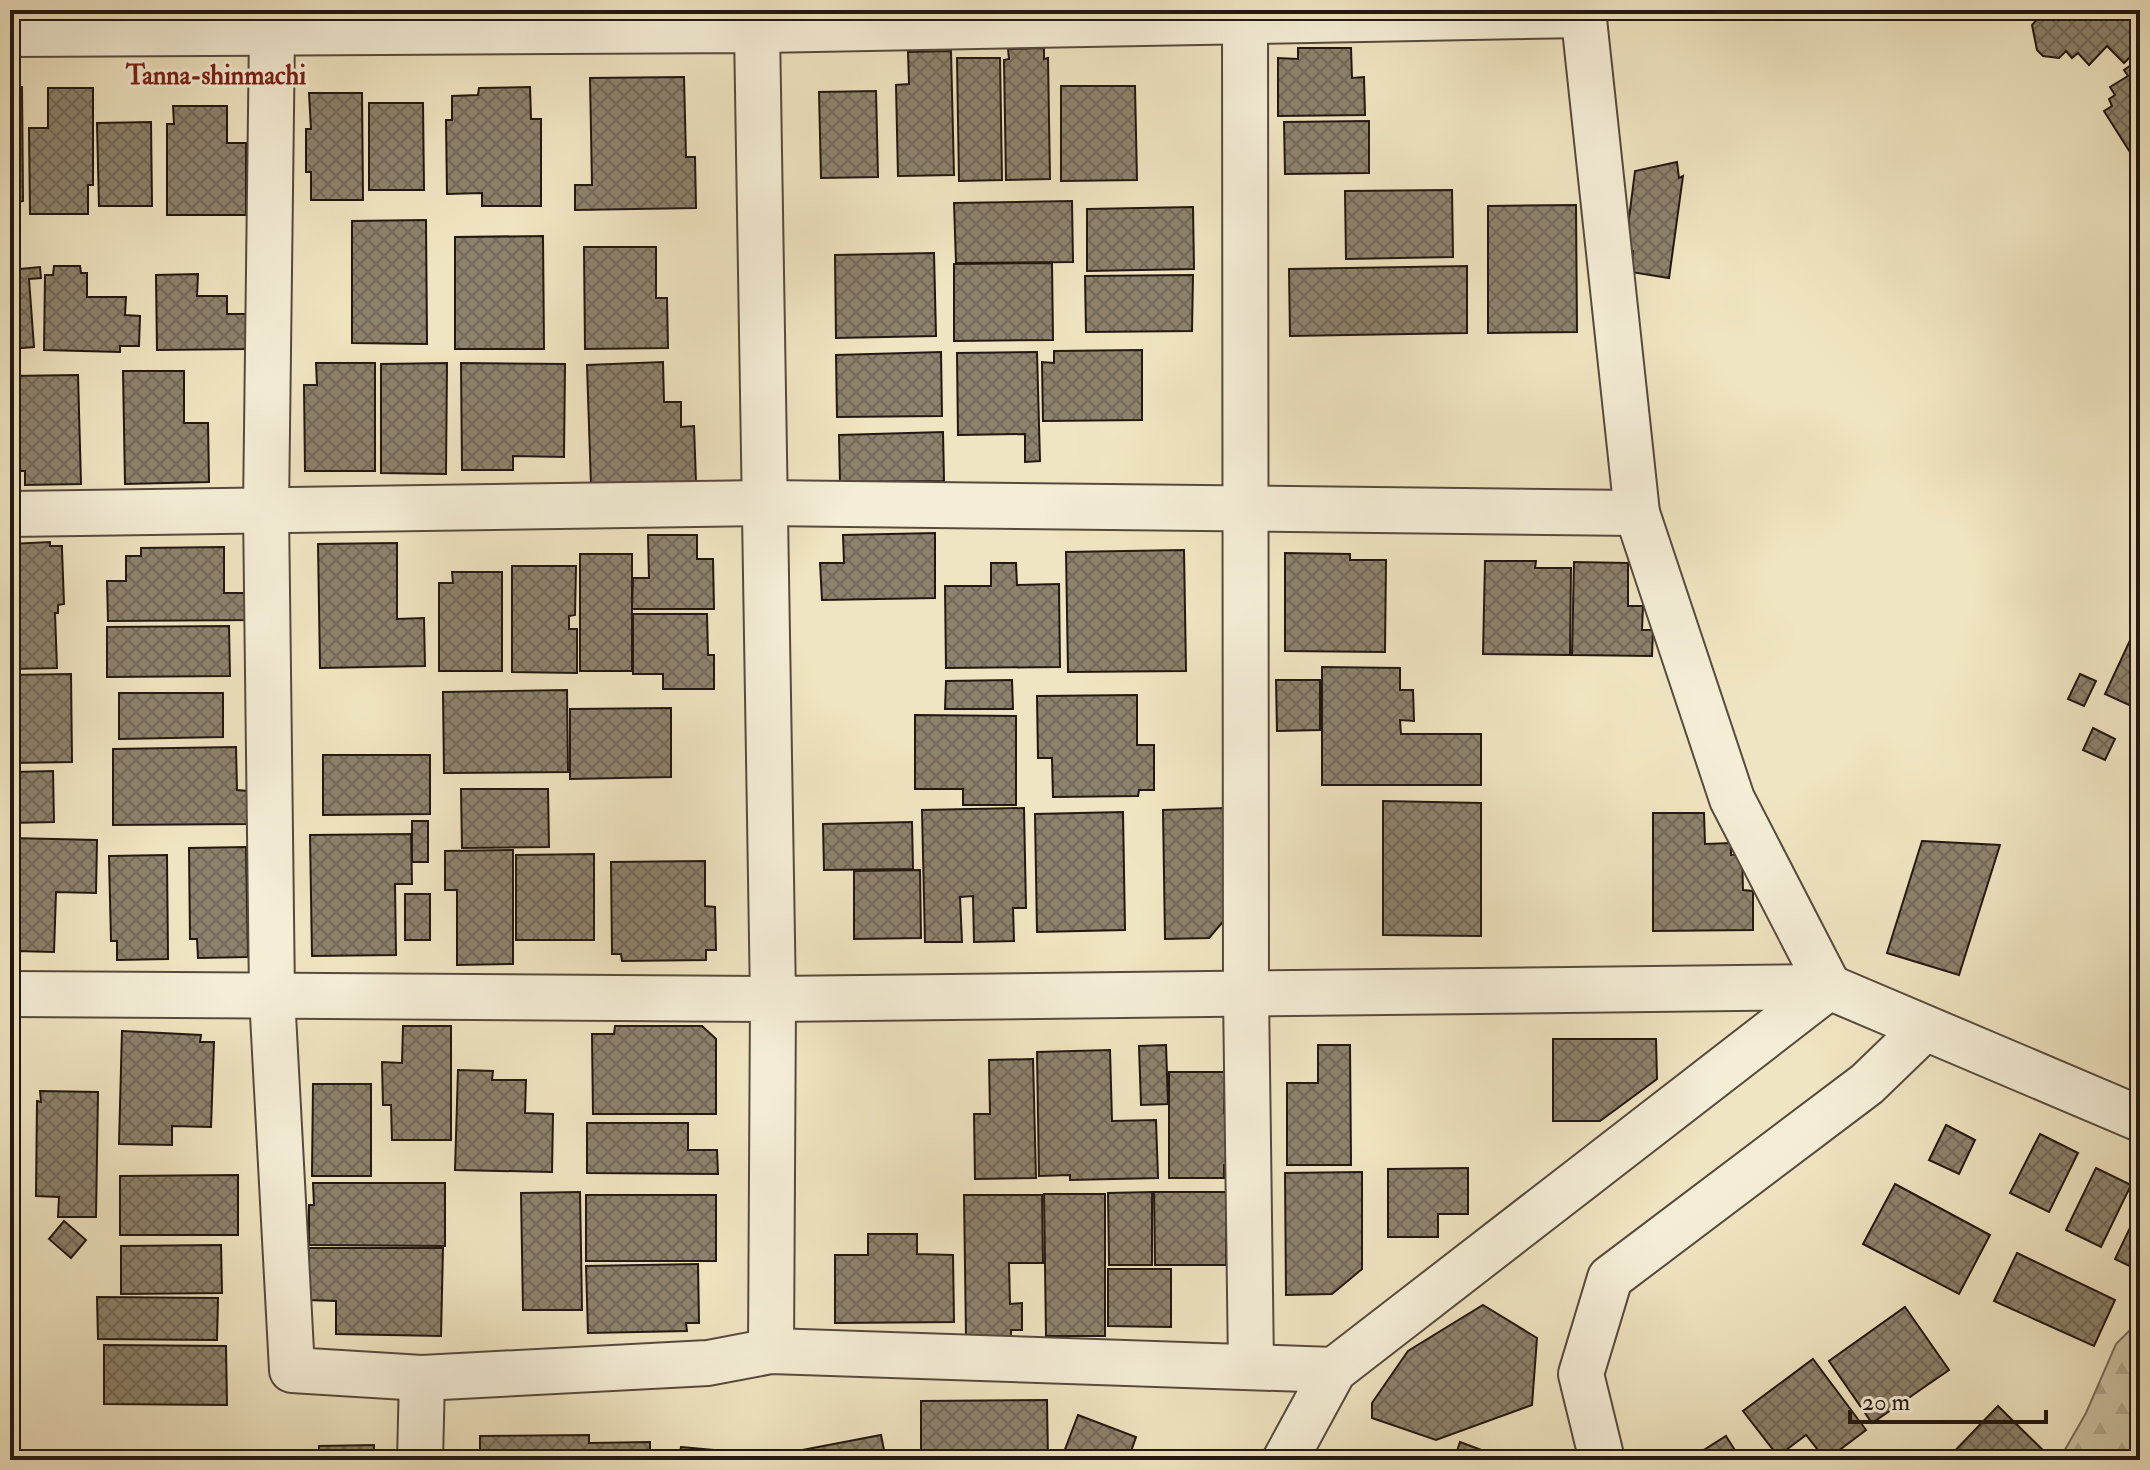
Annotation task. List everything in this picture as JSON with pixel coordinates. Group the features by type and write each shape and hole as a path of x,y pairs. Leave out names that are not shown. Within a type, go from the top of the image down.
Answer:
{"street":[{"path":"10,34 272,32 757,20 1583,12 1637,513 1732,799 1829,987"},
{"path":"1245,16 1246,993 1251,1367"},
{"path":"757,20 773,999 771,1351"},
{"path":"272,32 266,510 272,996 292,1370 422,1378 708,1363 771,1351 1334,1370"},
{"path":"10,514 764,503 1637,513"},
{"path":"1285,1460 1334,1370 1829,987"},
{"path":"10,994 773,999 1829,987 2140,1119"},
{"path":"1602,1460 1581,1374 1610,1278 1867,1084 1924,1029"},
{"path":"420,1460 422,1378"}],"green space":[{"path":"2140,1320 2140,1460 2059,1460 2086,1413 2116,1344"}],"building":[{"path":"2031,10 2140,10 2140,47 2124,63 2107,46 2089,65 2078,53 2072,58 2066,51 2059,58 2043,56 2037,50 2032,25 2038,18"},
{"path":"1044,48 1044,59 1048,58 1050,179 1006,180 1004,60 1009,59 1008,49"},
{"path":"1298,48 1351,48 1352,78 1364,77 1365,115 1278,116 1278,58 1298,59"},
{"path":"951,51 954,175 898,176 896,85 909,84 908,52"},
{"path":"957,58 1000,58 1002,180 959,181"},
{"path":"2140,59 2140,156 2135,160 2104,111 2112,106 2109,99 2115,95 2110,87 2128,76 2124,70"},
{"path":"684,77 686,157 695,157 696,208 575,210 575,185 592,185 590,78"},
{"path":"1061,86 1135,86 1137,180 1061,181"},
{"path":"10,87 22,87 23,201 18,202 17,213 10,213"},
{"path":"530,87 531,119 541,119 541,206 482,206 482,193 447,194 446,120 452,120 452,96 478,95 479,88"},
{"path":"48,88 93,88 93,185 88,185 88,214 30,214 29,128 48,128"},
{"path":"876,91 878,177 821,178 819,92"},
{"path":"309,93 362,93 363,200 311,200 311,172 306,172 306,129 311,129"},
{"path":"369,103 423,103 424,190 369,190"},
{"path":"173,106 227,106 227,143 246,143 246,215 167,215 167,124 174,124"},
{"path":"1369,121 1369,173 1285,174 1284,122"},
{"path":"151,122 152,206 99,206 97,123"},
{"path":"1677,162 1679,178 1683,176 1669,278 1631,272 1633,251 1625,250 1635,171"},
{"path":"1452,190 1453,257 1346,259 1345,191"},
{"path":"1072,201 1073,262 956,263 954,203"},
{"path":"1576,205 1577,332 1488,333 1488,206"},
{"path":"1193,207 1194,269 1087,271 1087,209"},
{"path":"426,220 427,344 352,343 352,221"},
{"path":"543,236 544,349 455,349 455,237"},
{"path":"584,247 656,247 656,298 667,298 668,348 585,349"},
{"path":"934,253 936,336 836,338 835,255"},
{"path":"1052,263 1053,340 954,341 954,264"},
{"path":"54,266 80,266 81,273 87,273 87,297 126,297 125,315 140,316 139,346 120,346 120,352 44,350 45,275 53,275"},
{"path":"1467,266 1467,333 1290,336 1289,269"},
{"path":"40,267 41,278 29,279 34,347 10,349 10,270"},
{"path":"198,274 197,296 227,296 227,314 247,314 248,349 157,350 156,275"},
{"path":"1193,275 1192,331 1086,332 1085,276"},
{"path":"1142,350 1142,420 1043,421 1042,362 1054,363 1054,351"},
{"path":"941,352 942,416 837,417 836,355"},
{"path":"1037,352 1040,461 1025,462 1025,434 958,435 957,353"},
{"path":"663,362 664,402 681,402 681,427 694,426 696,482 591,486 587,365"},
{"path":"316,363 375,363 375,471 305,471 304,385 317,385"},
{"path":"447,363 446,474 381,473 381,364"},
{"path":"461,363 565,364 564,457 513,456 513,470 462,470"},
{"path":"123,371 184,371 184,423 208,423 209,482 125,484"},
{"path":"78,375 81,484 25,485 25,471 10,471 10,376"},
{"path":"943,432 944,481 840,482 839,435"},
{"path":"935,533 935,598 822,600 820,563 844,563 843,535"},
{"path":"648,535 697,535 697,559 713,559 714,609 632,609 633,578 649,578"},
{"path":"50,542 50,546 62,546 64,604 58,605 58,613 55,613 57,668 10,669 10,544"},
{"path":"397,543 397,619 424,618 425,666 320,668 318,544"},
{"path":"224,547 224,593 256,593 256,620 108,621 107,581 126,581 126,556 141,556 141,548"},
{"path":"1184,550 1186,671 1068,672 1066,552"},
{"path":"1285,553 1350,554 1350,560 1386,560 1385,652 1285,651"},
{"path":"580,554 632,554 632,671 580,671"},
{"path":"1485,561 1536,561 1535,568 1571,568 1570,655 1483,654"},
{"path":"1574,562 1628,563 1628,606 1643,606 1642,630 1653,630 1652,656 1572,655"},
{"path":"991,563 1016,563 1017,585 1059,584 1060,667 946,668 945,586 991,586"},
{"path":"512,566 576,566 575,615 569,616 569,629 577,629 577,673 512,672"},
{"path":"452,572 502,572 502,671 439,671 439,583 453,583"},
{"path":"633,614 707,614 708,655 714,655 714,689 663,689 663,674 633,674"},
{"path":"229,626 230,676 107,677 107,627"},
{"path":"2132,636 2140,640 2140,710 2105,694"},
{"path":"1322,667 1400,668 1400,690 1413,690 1414,721 1400,720 1401,734 1481,734 1481,785 1322,785"},
{"path":"71,674 72,762 10,763 10,675"},
{"path":"2080,674 2096,681 2084,706 2068,699"},
{"path":"1012,680 1013,709 945,709 946,681"},
{"path":"1276,680 1320,680 1320,730 1277,731"},
{"path":"567,690 568,772 444,773 443,692"},
{"path":"119,693 223,693 223,737 119,739"},
{"path":"1137,695 1137,745 1154,745 1154,790 1139,790 1138,796 1053,797 1052,758 1038,758 1037,696"},
{"path":"671,708 671,777 570,779 570,709"},
{"path":"915,715 1016,716 1016,805 963,805 963,789 915,789"},
{"path":"2093,728 2115,739 2105,760 2083,750"},
{"path":"236,747 237,790 248,791 248,824 113,825 113,749"},
{"path":"323,755 430,755 430,814 323,815"},
{"path":"10,764 15,764 15,772 53,771 54,822 10,823"},
{"path":"461,789 548,789 549,847 462,848"},
{"path":"1383,801 1481,803 1481,936 1383,935"},
{"path":"1024,808 1026,908 1013,908 1014,941 974,942 973,896 960,897 962,942 925,942 922,810"},
{"path":"1226,808 1228,916 1209,938 1165,939 1163,810"},
{"path":"1123,812 1125,930 1037,932 1035,814"},
{"path":"1653,813 1704,813 1705,844 1731,843 1731,855 1742,854 1743,890 1753,891 1753,930 1653,931"},
{"path":"412,821 428,821 428,862 412,862"},
{"path":"912,822 913,869 824,870 823,824"},
{"path":"411,834 412,884 395,884 396,955 312,956 310,835"},
{"path":"10,838 97,840 96,893 56,892 54,952 15,951 14,964 10,964"},
{"path":"1922,841 2000,845 1959,975 1887,953"},
{"path":"246,847 248,957 198,958 197,939 190,939 189,848"},
{"path":"513,850 513,964 457,965 457,890 445,890 445,851"},
{"path":"594,854 594,940 516,940 516,855"},
{"path":"167,855 168,959 117,960 117,941 111,941 109,856"},
{"path":"705,861 705,906 715,907 716,950 706,950 706,960 622,961 621,954 612,954 611,862"},
{"path":"920,870 921,938 854,939 854,871"},
{"path":"405,894 430,894 430,940 405,940"},
{"path":"403,1026 451,1026 451,1140 392,1140 391,1105 383,1105 382,1062 402,1063"},
{"path":"615,1026 702,1026 716,1039 716,1114 593,1114 592,1034 614,1034"},
{"path":"122,1031 201,1035 200,1042 214,1042 211,1127 172,1126 172,1145 119,1144"},
{"path":"1553,1039 1656,1039 1657,1079 1600,1121 1553,1121"},
{"path":"1166,1045 1168,1104 1141,1105 1139,1046"},
{"path":"1318,1045 1350,1045 1351,1165 1287,1165 1287,1083 1318,1083"},
{"path":"1110,1050 1112,1121 1156,1120 1158,1178 1070,1180 1070,1175 1039,1176 1037,1052"},
{"path":"1033,1059 1036,1178 975,1179 974,1114 990,1114 989,1060"},
{"path":"458,1070 493,1071 492,1080 526,1080 525,1113 553,1114 552,1172 455,1170"},
{"path":"1169,1072 1225,1072 1224,1113 1232,1113 1233,1165 1224,1165 1224,1178 1169,1178"},
{"path":"313,1084 371,1084 371,1176 312,1176"},
{"path":"40,1091 98,1092 96,1217 58,1217 59,1197 36,1196 37,1101 41,1102"},
{"path":"587,1123 688,1123 688,1150 717,1150 718,1174 587,1173"},
{"path":"1946,1125 1975,1140 1959,1174 1929,1160"},
{"path":"2040,1134 2078,1153 2049,1212 2010,1193"},
{"path":"1468,1168 1468,1214 1438,1214 1438,1237 1388,1237 1388,1169"},
{"path":"2096,1168 2131,1185 2101,1247 2066,1230"},
{"path":"1362,1172 1362,1269 1332,1294 1286,1295 1285,1173"},
{"path":"238,1175 238,1235 120,1235 120,1176"},
{"path":"313,1183 445,1183 445,1246 309,1245 309,1205 314,1205"},
{"path":"1895,1184 1990,1235 1959,1294 1863,1244"},
{"path":"580,1192 582,1310 523,1310 521,1193"},
{"path":"1152,1192 1152,1265 1109,1265 1108,1193"},
{"path":"1154,1192 1226,1192 1226,1265 1155,1265"},
{"path":"1044,1194 1105,1194 1105,1336 1046,1336"},
{"path":"586,1195 716,1195 716,1261 586,1261"},
{"path":"964,1195 1042,1195 1043,1263 1009,1263 1010,1304 1022,1303 1022,1330 1011,1330 1011,1337 966,1337"},
{"path":"2140,1207 2140,1271 2115,1259"},
{"path":"64,1221 86,1240 71,1258 49,1239"},
{"path":"868,1234 917,1234 917,1254 953,1255 954,1322 835,1323 835,1255 868,1255"},
{"path":"221,1245 222,1293 121,1294 121,1246"},
{"path":"309,1248 443,1248 441,1336 336,1334 336,1301 307,1300"},
{"path":"2017,1253 2115,1300 2094,1346 1994,1301"},
{"path":"698,1264 699,1323 686,1323 687,1331 588,1333 586,1266"},
{"path":"1108,1269 1171,1269 1171,1327 1108,1326"},
{"path":"97,1297 218,1298 217,1340 98,1339"},
{"path":"1483,1305 1537,1338 1532,1405 1436,1440 1372,1418 1372,1403 1408,1351"},
{"path":"1905,1307 1949,1370 1872,1423 1829,1361"},
{"path":"104,1345 226,1346 227,1405 104,1404"},
{"path":"1813,1359 1866,1430 1826,1460 1806,1435 1778,1456 1743,1411"},
{"path":"1047,1400 1048,1460 921,1458 921,1401"},
{"path":"1998,1406 2048,1455 2043,1460 1946,1460"},
{"path":"1078,1415 1136,1437 1128,1460 1061,1460"},
{"path":"589,1435 589,1443 650,1442 650,1460 480,1460 480,1436"},
{"path":"881,1435 886,1460 803,1460 802,1450"},
{"path":"1726,1436 1741,1460 1688,1460"},
{"path":"1460,1442 1508,1460 1454,1460"},
{"path":"374,1445 374,1460 308,1460 319,1459 319,1446"},
{"path":"681,1447 757,1454 756,1460 679,1460"},
{"path":"130,1452 131,1460 89,1460 89,1453"}],"district":[{"name":"Tanna-shinmachi","path":"216,76"}]}
